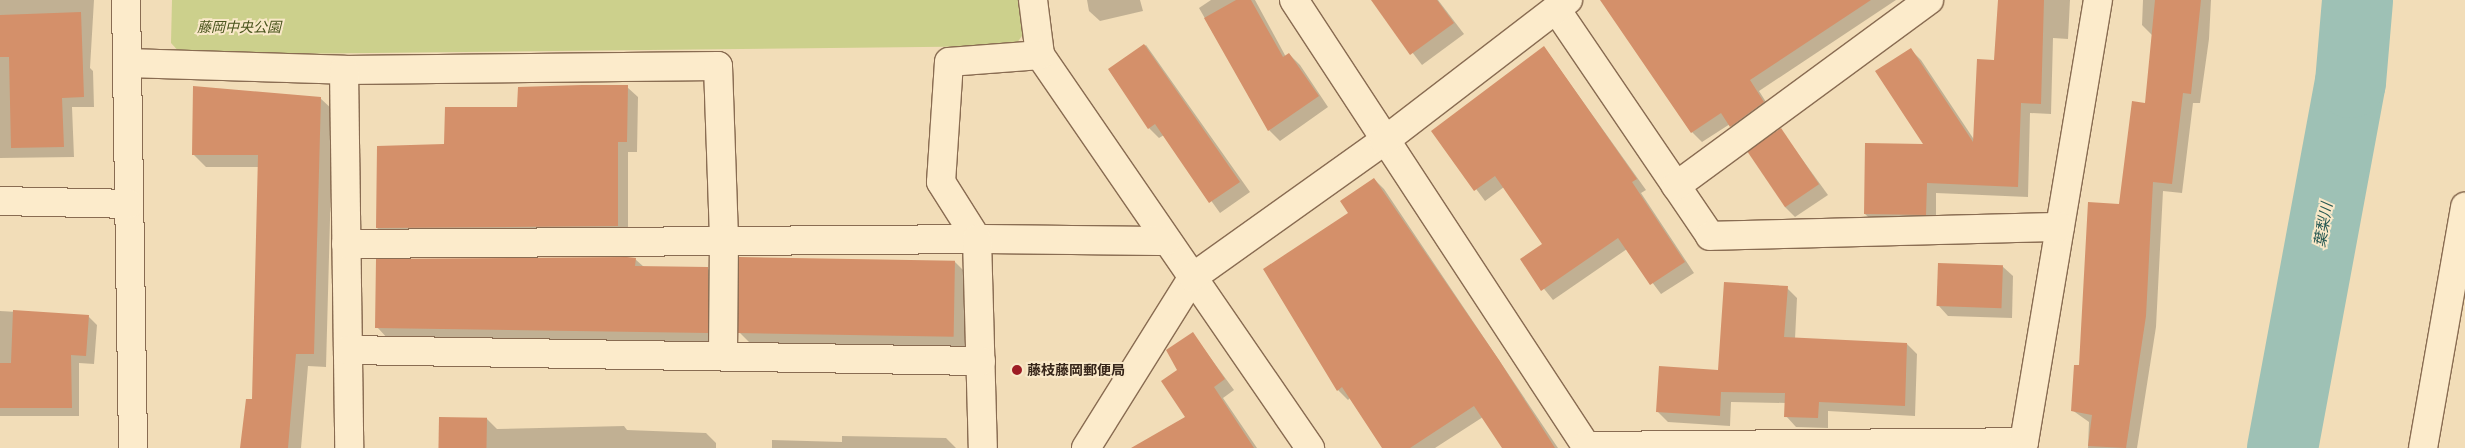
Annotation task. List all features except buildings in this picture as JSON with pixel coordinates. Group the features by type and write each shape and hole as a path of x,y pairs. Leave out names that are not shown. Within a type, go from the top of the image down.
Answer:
{"street":[{"path":"126,0 133,448"},
{"path":"1034,0 1040,55 1310,448"},
{"path":"1294,0 1384,141 1586,446 2024,442 2098,0"},
{"path":"1676,186 1930,0"},
{"path":"1086,448 1193,277 1384,141 1562,4 1676,186 1710,236 2060,227"},
{"path":"983,448 977,239 941,182 949,62 1040,55"},
{"path":"127,63 344,70 718,66 724,239 723,356"},
{"path":"344,70 349,448"},
{"path":"0,201 129,204"},
{"path":"2423,448 2459,275 2465,207"},
{"path":"346,244 724,239 1166,241"},
{"path":"348,350 980,361"}],"green space":[{"name":"藤岡中央公園","path":"172,0 1024,0 1028,27 1015,46 182,55 171,43"}],"waterway":[{"name":"葉梨川","path":"2282,448 2350,82 2357,0"}],"place":[{"name":"藤枝藤岡郵便局","path":"1017,370"}]}
